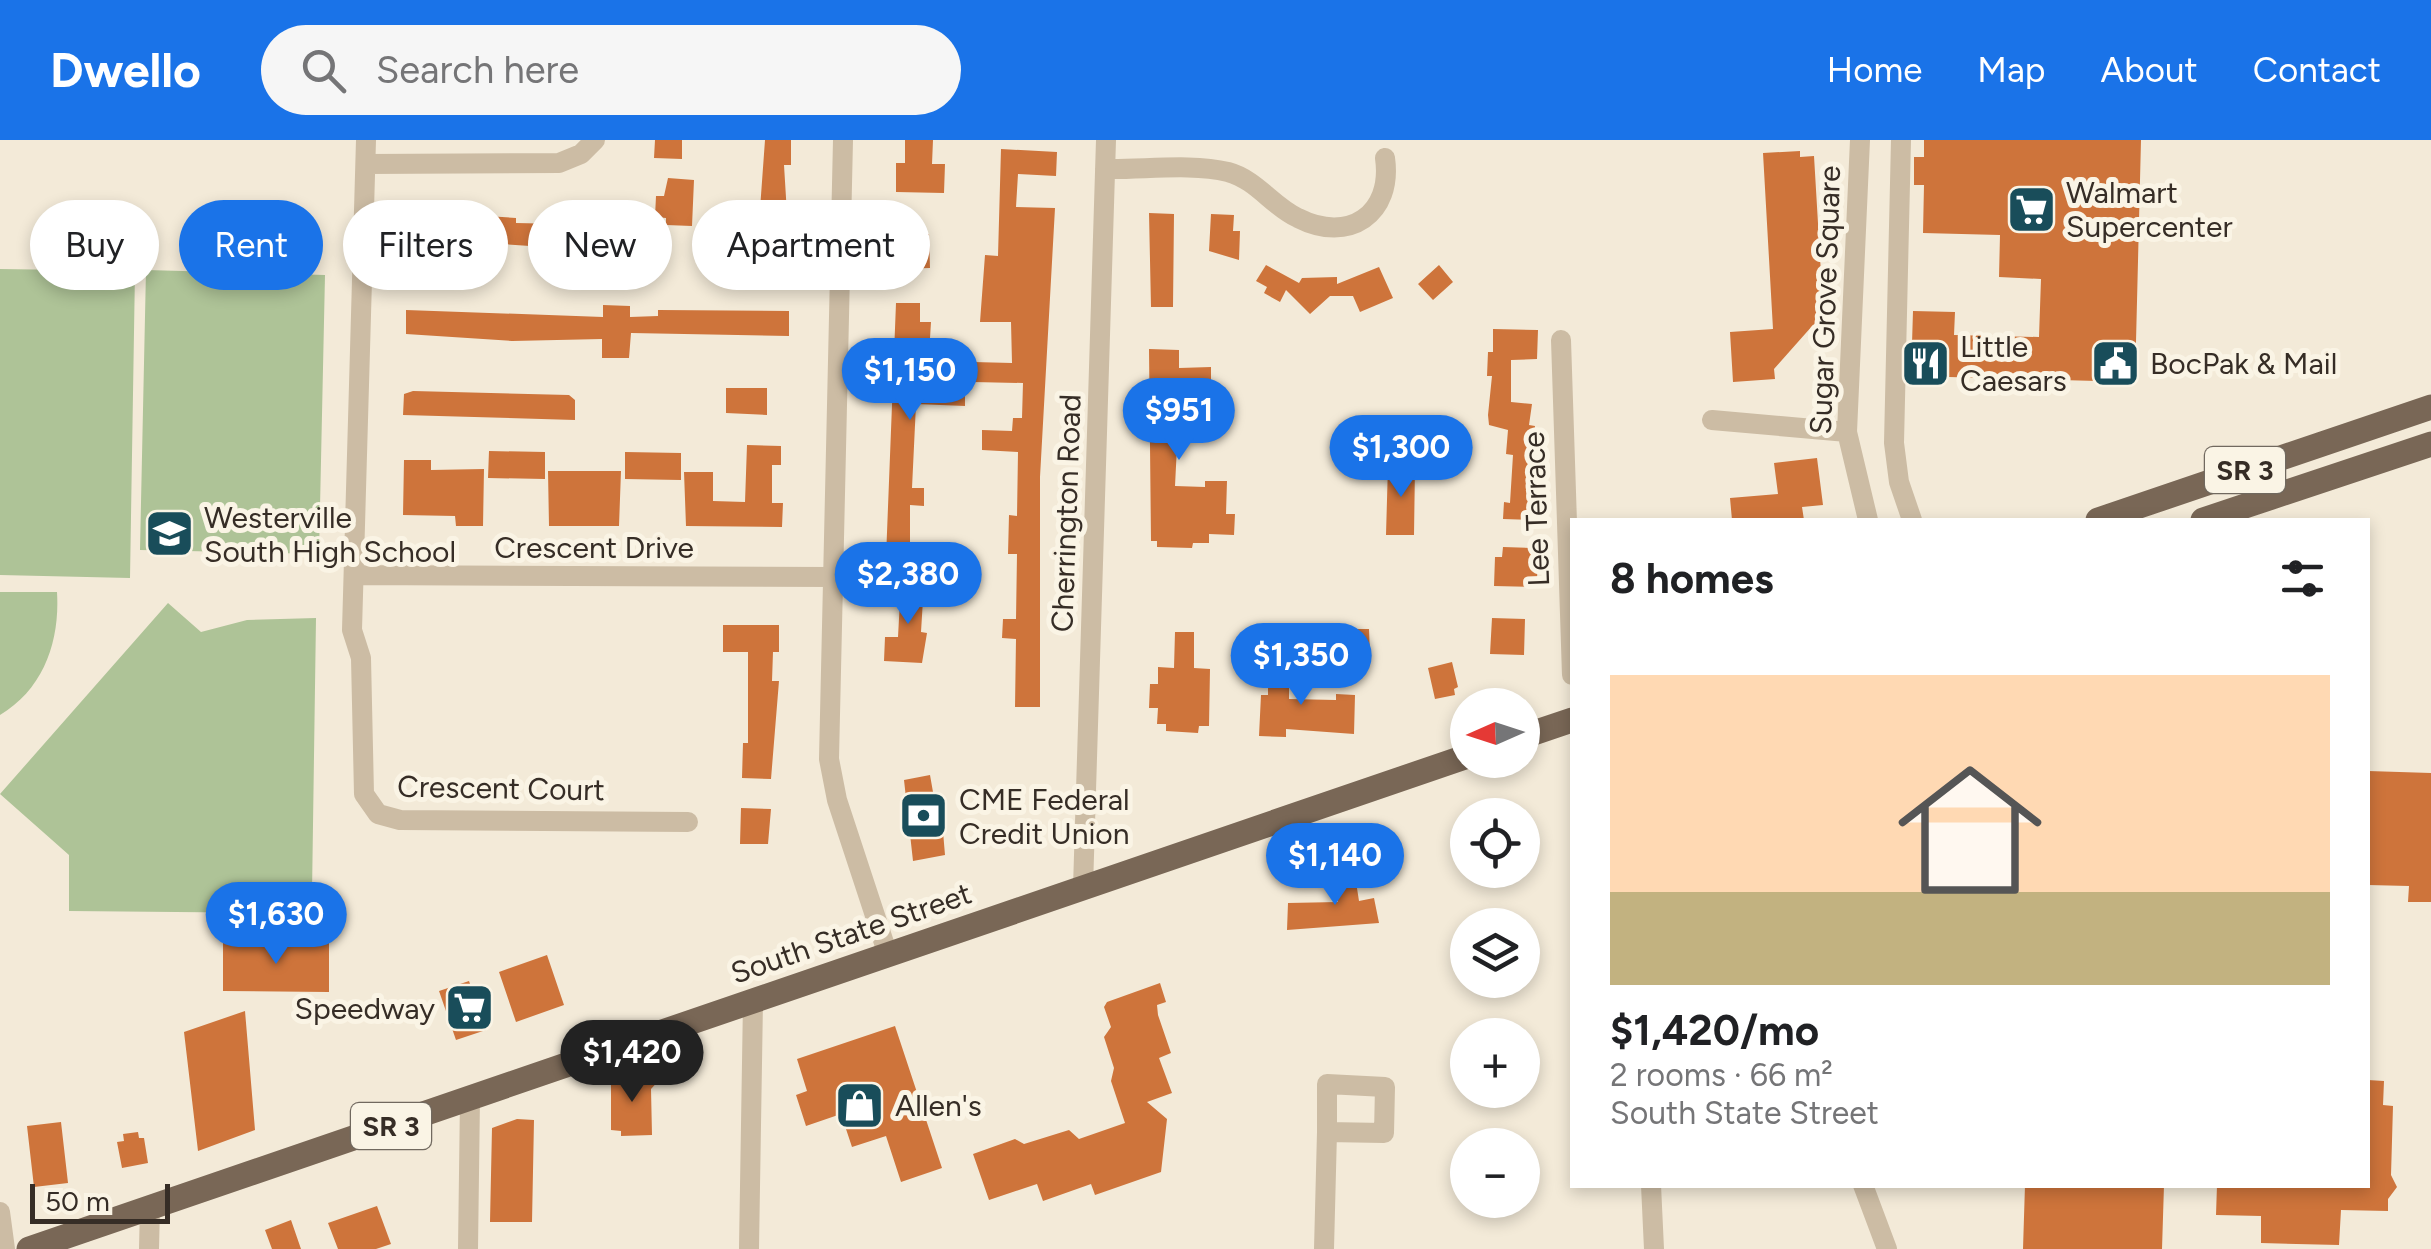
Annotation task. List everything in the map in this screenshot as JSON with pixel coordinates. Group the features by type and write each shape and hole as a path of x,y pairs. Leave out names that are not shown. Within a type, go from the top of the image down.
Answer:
{"main road":[{"name":"SR 3","path":"2108,518 2136,512 2431,407"},
{"path":"2307,484 2325,466 2431,427"},
{"name":"SR 3","path":"2209,518 2431,444"},
{"path":"1540,731 1570,721"},
{"name":"South State Street","path":"29,1249 1450,762"}],"street":[{"path":"354,575 366,140"},
{"path":"366,164 559,164 581,154 595,140"},
{"path":"843,140 829,759 842,817 888,955"},
{"name":"Cherrington Road","path":"1083,888 1106,140"},
{"name":"Sugar Grove Square","path":"1860,140 1847,432 1868,518"},
{"path":"1901,140 1894,443 1899,482 1911,518"},
{"path":"1105,169 1224,171 1259,187 1298,218 1342,224 1363,220 1380,204 1389,182 1385,158"},
{"name":"Lee Terrace","path":"1561,340 1570,614"},
{"path":"1712,420 1847,432"},
{"name":"Crescent Drive","path":"354,575 833,577"},
{"name":"Crescent Court","path":"354,575 352,630 361,658 362,788 378,814 400,820 688,822"},
{"path":"749,1249 752,1002"},
{"path":"468,1249 470,1098"},
{"path":"1324,1249 1327,1132"},
{"path":"1651,1188 1654,1249"},
{"path":"1864,1188 1887,1249"},
{"path":"149,1249 150,1207"},
{"path":"0,1212 5,1249"}],"green space":[{"path":"0,269 30,269 30,290 135,290 130,578 0,575"},
{"path":"159,270 179,271 179,290 323,290 325,275 319,554 140,550 146,290 159,290"},
{"path":"0,592 57,592 57,610 52,646 38,678 28,692 0,715"},
{"path":"168,603 201,632 247,620 316,618 312,894 292,913 69,911 69,855 0,794"}],"building":[{"path":"655,140 682,140 682,159 654,158"},
{"path":"765,140 791,140 791,165 784,165 786,200 761,200"},
{"path":"905,140 933,140 932,164 945,164 944,193 896,192 896,163 905,163"},
{"path":"1924,140 2141,140 2135,382 1911,376 1913,311 1955,312 1954,335 2039,337 2041,279 1999,277 2000,235 1923,233 1924,185 1914,185 1914,157 1924,157"},
{"path":"1001,149 1057,152 1056,176 1018,174 1016,207 1055,208 1040,477 1040,707 1015,707 1016,639 1002,638 1003,619 1016,619 1017,554 1008,554 1009,515 1017,516 1018,452 982,450 982,430 1012,431 1013,418 1022,418 1023,383 973,382 973,362 1012,363 1011,322 980,322 985,255 998,256"},
{"path":"1800,151 1800,157 1814,156 1824,324 1813,325 1774,369 1775,379 1733,382 1730,332 1773,329 1763,153"},
{"path":"668,178 694,180 692,226 672,225 672,200 656,200 656,196 664,196"},
{"path":"1149,213 1174,214 1173,307 1151,307"},
{"path":"1211,214 1234,215 1233,231 1240,231 1239,260 1209,251"},
{"path":"508,217 516,218 516,223 528,223 528,246 508,244"},
{"path":"1266,265 1299,283 1302,278 1337,277 1337,284 1379,267 1393,298 1360,312 1353,296 1330,296 1310,314 1286,290 1280,302 1264,293 1267,287 1256,281"},
{"path":"1439,265 1453,282 1433,300 1418,284"},
{"path":"896,303 920,303 920,322 931,322 930,338 920,338 918,381 965,383 965,406 916,404 912,488 924,488 924,506 910,505 910,558 886,558"},
{"path":"603,305 630,306 630,317 658,316 658,310 789,311 789,336 631,333 629,358 602,358 602,339 512,341 406,334 406,310 603,317"},
{"path":"1493,329 1538,330 1537,359 1511,360 1511,402 1532,404 1529,425 1535,426 1530,474 1538,475 1535,520 1503,519 1504,502 1510,503 1513,455 1506,454 1508,430 1489,425 1492,376 1487,376 1488,352 1493,352"},
{"path":"1149,349 1179,350 1179,368 1211,367 1211,384 1180,386 1175,486 1205,487 1205,481 1227,481 1226,514 1235,514 1234,535 1209,534 1209,543 1193,543 1192,548 1157,547 1157,541 1151,541"},
{"path":"726,388 767,388 767,415 726,413"},
{"path":"413,391 569,395 575,400 575,420 403,415 404,394"},
{"path":"747,445 781,446 781,465 772,465 772,503 783,503 782,527 686,526 684,472 713,472 713,501 745,502"},
{"path":"489,451 545,452 545,479 488,478"},
{"path":"625,452 681,453 681,480 625,479"},
{"path":"1817,458 1823,505 1802,507 1804,518 1732,518 1730,498 1778,494 1774,463"},
{"path":"404,460 431,460 431,470 484,469 483,526 456,526 455,516 403,515"},
{"path":"1388,465 1415,466 1414,535 1386,535"},
{"path":"548,471 621,471 619,526 549,526"},
{"path":"1503,547 1532,548 1531,559 1538,559 1537,579 1531,579 1531,587 1494,586 1495,557 1502,557"},
{"path":"901,582 924,583 921,632 927,633 922,663 884,661 885,637 898,637"},
{"path":"1492,618 1525,619 1524,655 1490,654"},
{"path":"723,625 779,625 779,652 773,652 772,681 779,681 771,779 742,778 743,743 748,743 748,652 723,652"},
{"path":"1349,629 1369,629 1370,655 1350,656"},
{"path":"1175,632 1194,632 1194,668 1210,669 1209,726 1199,726 1198,733 1166,731 1166,724 1157,724 1158,708 1149,708 1150,684 1158,684 1158,667 1174,668"},
{"path":"1289,658 1289,699 1336,700 1336,694 1355,695 1354,734 1286,729 1286,737 1259,736 1261,695 1268,695 1268,659"},
{"path":"1452,662 1458,687 1450,688 1450,696 1435,699 1428,668"},
{"path":"2370,771 2431,773 2431,902 2408,902 2409,886 2370,885"},
{"name":"CME Federal Credit Union","path":"930,775 936,809 941,808 945,855 913,861 904,780"},
{"path":"741,808 771,809 768,844 740,844"},
{"path":"1354,869 1359,901 1374,898 1379,923 1287,930 1288,903 1338,902 1334,874"},
{"path":"223,943 329,943 329,992 223,991"},
{"path":"547,955 564,1005 516,1022 499,972"},
{"path":"469,981 486,1030 456,1040 439,991"},
{"path":"1160,983 1166,1002 1157,1005 1158,1015 1171,1053 1159,1058 1172,1093 1147,1102 1167,1119 1161,1172 1095,1195 1091,1184 1043,1201 1037,1184 989,1200 973,1154 1015,1139 1024,1144 1069,1130 1079,1139 1125,1123 1111,1081 1114,1068 1104,1037 1111,1027 1104,1007 1107,1002"},
{"path":"245,1011 255,1130 198,1151 184,1032"},
{"name":"Allen's","path":"895,1026 942,1168 901,1182 886,1136 852,1147 841,1114 806,1126 796,1095 807,1091 797,1059"},
{"path":"661,1078 651,1089 652,1135 621,1136 621,1131 611,1130 611,1079"},
{"path":"2370,1080 2384,1081 2383,1105 2393,1106 2391,1175 2397,1187 2388,1199 2388,1211 2341,1210 2339,1245 2261,1243 2261,1216 2216,1215 2217,1188 2370,1188"},
{"path":"517,1119 534,1120 532,1222 490,1222 492,1128"},
{"path":"61,1122 68,1183 34,1187 27,1126"},
{"path":"138,1132 139,1138 144,1138 148,1163 122,1168 117,1142 124,1141 123,1134"},
{"path":"2025,1188 2164,1188 2162,1249 2023,1249"},
{"path":"377,1206 391,1244 376,1249 338,1249 328,1223"},
{"path":"291,1220 301,1249 272,1249 265,1230"}],"place":[{"name":"Walmart Supercenter","path":"2031,209"},
{"name":"Little Caesars","path":"1925,363"},
{"name":"BocPak & Mail","path":"2115,363"},
{"name":"Westerville South High School","path":"169,534"},
{"name":"CME Federal Credit Union","path":"924,816"},
{"name":"Speedway","path":"470,1008"},
{"name":"Allen's","path":"860,1105"}]}
